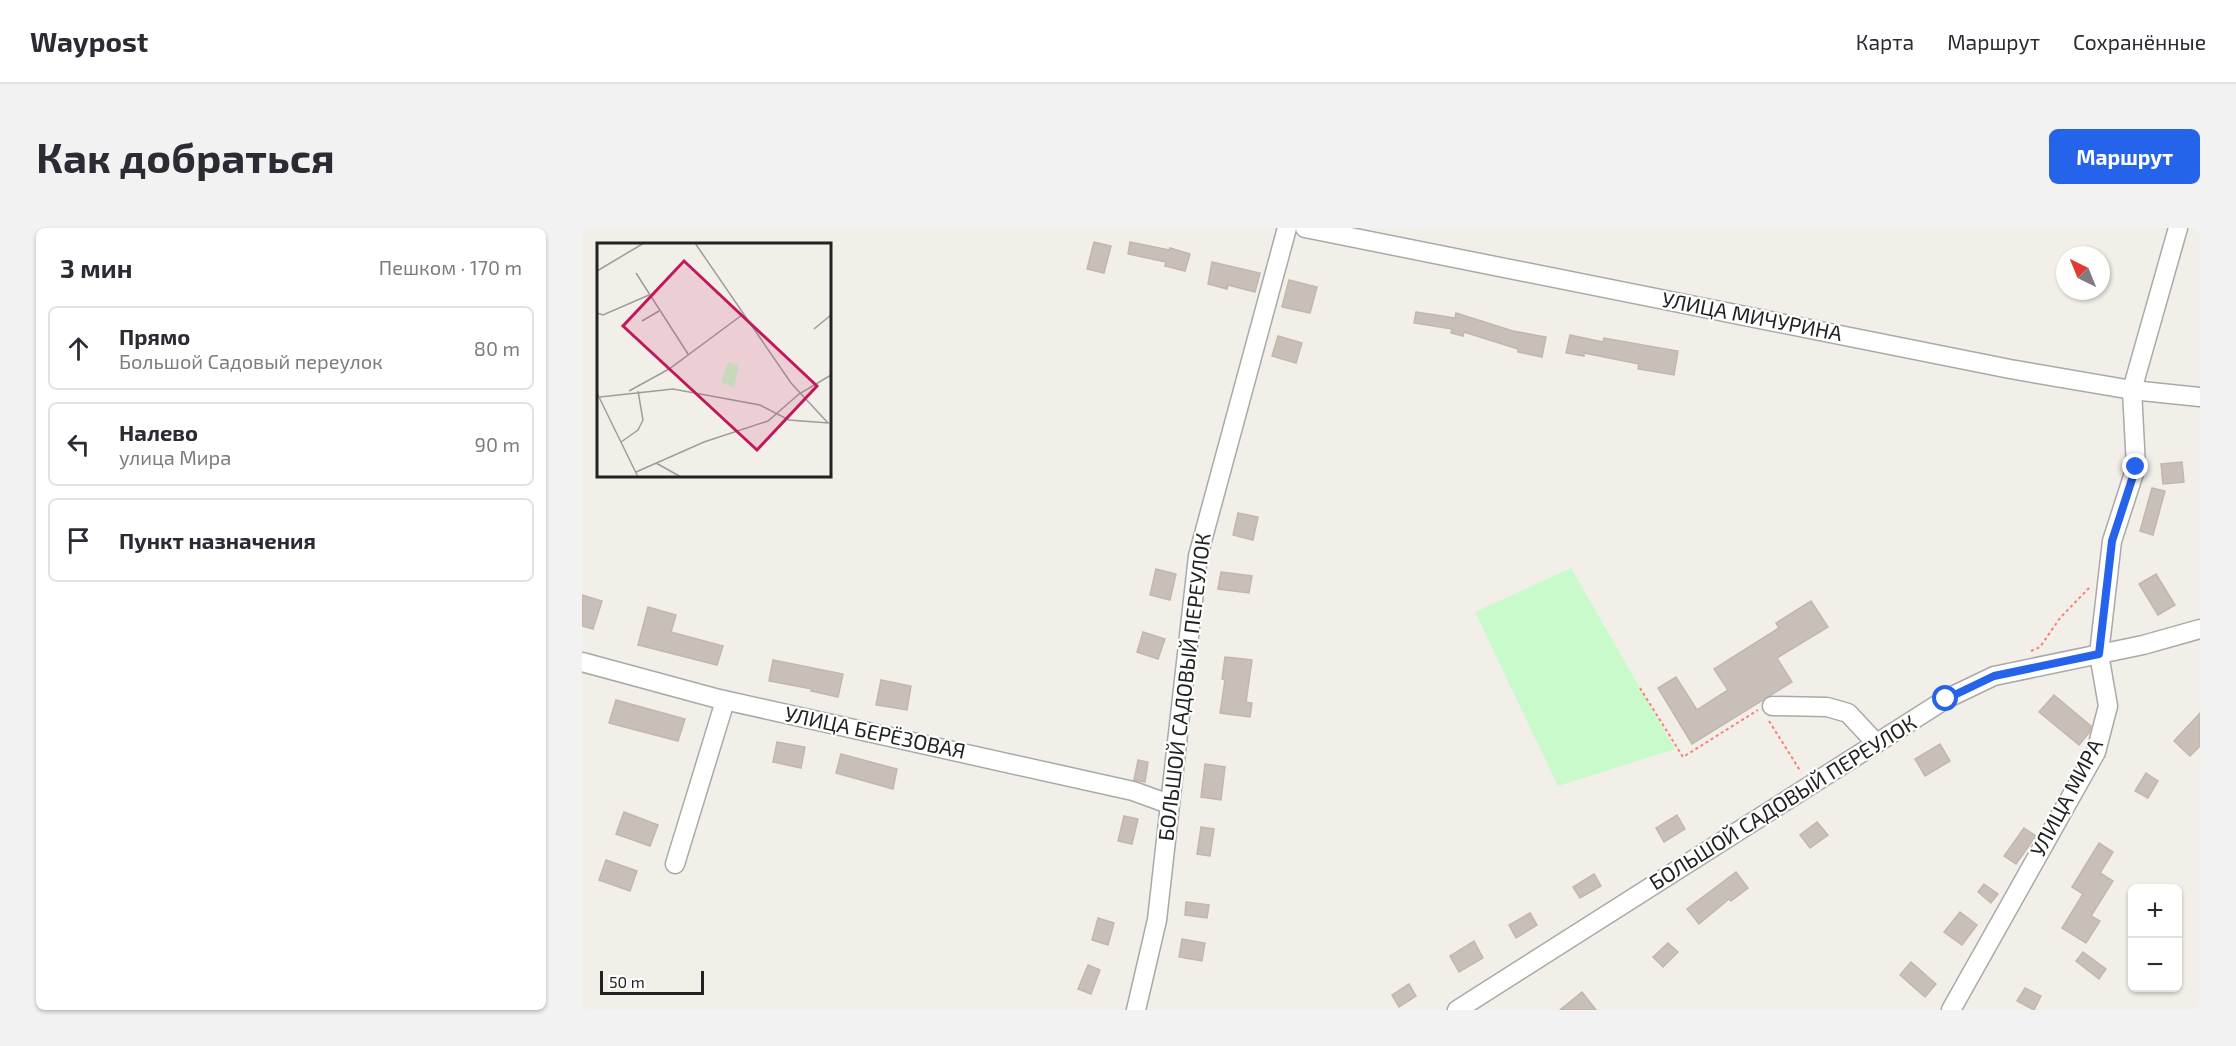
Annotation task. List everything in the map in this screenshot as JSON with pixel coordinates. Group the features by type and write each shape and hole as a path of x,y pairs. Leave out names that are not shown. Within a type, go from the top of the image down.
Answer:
{"street":[{"name":"БОЛЬШОЙ САДОВЫЙ ПЕРЕУЛОК","path":"1136,1010 1157,921 1168,804 1198,556 1287,228"},
{"name":"УЛИЦА МИЧУРИНА","path":"1305,228 2010,369 2132,390 2200,397"},
{"name":"УЛИЦА МИРА","path":"1951,1010 2096,752 2108,706 2099,654 2112,541 2136,467 2132,390 2178,228"},
{"name":"БОЛЬШОЙ САДОВЫЙ ПЕРЕУЛОК","path":"1457,1010 1946,699 1994,676 2143,645 2200,629"},
{"name":"УЛИЦА БЕРЁЗОВАЯ","path":"582,662 725,701 1133,791 1168,804"},
{"path":"675,864 725,701"},
{"path":"1766,711 1827,707 1848,713 1876,743"}],"path":[{"path":"2036,652 2029,652 2040,647 2060,618 2093,585 2092,595"},
{"path":"1640,688 1683,757 1766,711 1806,780"}],"green space":[{"path":"1571,568 1675,749 1558,786 1475,612"}],"building":[{"path":"1094,242 1111,246 1104,273 1087,269"},
{"path":"1130,242 1169,250 1170,248 1190,254 1185,271 1165,266 1166,262 1128,254"},
{"path":"1212,262 1260,273 1255,292 1228,285 1227,289 1208,284"},
{"path":"1289,280 1317,287 1310,313 1282,307"},
{"path":"1416,312 1455,318 1456,313 1513,331 1546,337 1542,357 1518,352 1518,349 1464,332 1463,336 1451,333 1452,329 1414,323"},
{"path":"1570,335 1603,342 1604,338 1678,351 1674,375 1638,369 1639,364 1584,353 1584,356 1566,353"},
{"path":"1278,336 1302,343 1296,363 1272,356"},
{"path":"2182,462 2184,482 2163,484 2161,464"},
{"path":"2152,488 2165,491 2153,535 2140,531"},
{"path":"1238,513 1258,517 1253,540 1233,535"},
{"path":"1156,569 1176,574 1170,600 1150,595"},
{"path":"1221,572 1252,576 1249,593 1218,589"},
{"path":"2156,574 2175,605 2158,615 2139,584"},
{"path":"582,595 602,601 593,629 582,626"},
{"path":"1811,601 1828,627 1777,658 1792,682 1692,744 1658,688 1676,677 1697,710 1728,690 1714,669 1779,628 1776,623"},
{"path":"648,607 676,615 671,632 723,646 717,665 638,645"},
{"path":"1143,632 1165,639 1158,659 1137,652"},
{"path":"1225,657 1252,660 1246,702 1252,703 1250,717 1220,713 1225,680 1222,679"},
{"path":"773,660 843,674 838,697 811,691 812,689 769,681"},
{"path":"881,680 911,686 907,710 876,705"},
{"path":"2054,695 2091,726 2089,733 2079,745 2039,712"},
{"path":"616,700 685,719 678,741 609,723"},
{"path":"2200,713 2200,746 2190,756 2174,741"},
{"path":"777,742 805,747 801,768 773,762"},
{"path":"1940,744 1950,761 1925,776 1915,759"},
{"path":"841,754 897,769 893,789 836,773"},
{"path":"1138,760 1148,762 1145,782 1134,780"},
{"path":"1205,764 1225,767 1221,800 1201,797"},
{"path":"2146,773 2158,781 2148,798 2135,791"},
{"path":"624,812 658,825 650,846 616,834"},
{"path":"1677,815 1685,829 1664,842 1656,828"},
{"path":"1124,816 1138,819 1132,844 1118,841"},
{"path":"1817,822 1828,835 1810,848 1800,835"},
{"path":"1201,827 1214,829 1210,856 1197,854"},
{"path":"2024,828 2036,836 2016,864 2004,856"},
{"path":"2099,843 2113,852 2100,873 2113,881 2091,916 2100,921 2086,943 2062,928 2083,894 2072,887"},
{"path":"606,860 637,871 630,891 599,880"},
{"path":"1736,872 1748,888 1731,901 1729,899 1699,924 1687,909"},
{"path":"1594,874 1601,886 1580,898 1573,887"},
{"path":"1984,884 1998,894 1991,903 1978,892"},
{"path":"1186,902 1209,905 1207,918 1185,915"},
{"path":"1960,912 1977,925 1962,945 1944,932"},
{"path":"1530,913 1537,925 1516,938 1509,925"},
{"path":"1098,918 1114,923 1108,945 1092,940"},
{"path":"1182,939 1205,943 1202,961 1179,957"},
{"path":"1474,941 1483,958 1459,972 1450,956"},
{"path":"1668,943 1678,952 1663,967 1653,957"},
{"path":"2083,952 2106,969 2099,979 2076,961"},
{"path":"1911,962 1936,984 1925,997 1900,975"},
{"path":"1088,965 1100,970 1091,994 1078,989"},
{"path":"1409,984 1416,996 1399,1007 1392,995"},
{"path":"2025,988 2041,996 2034,1010 2017,1001"},
{"path":"1582,992 1596,1010 1560,1010"}],"route":[{"path":"1946,699 1994,676 2099,654 2112,541 2136,467"}]}
